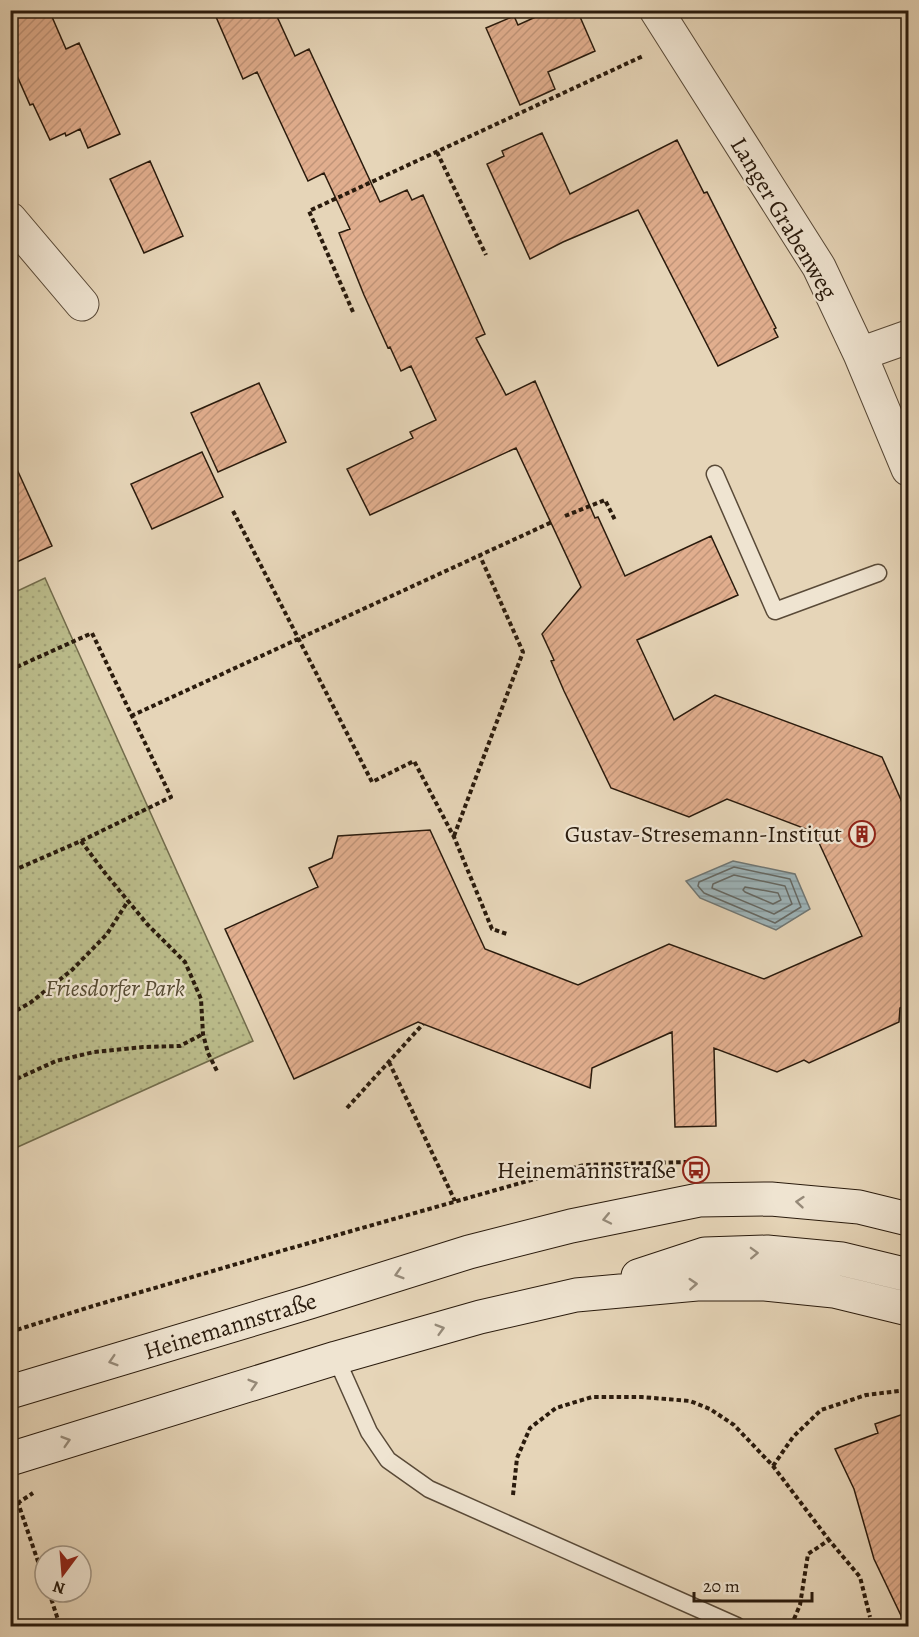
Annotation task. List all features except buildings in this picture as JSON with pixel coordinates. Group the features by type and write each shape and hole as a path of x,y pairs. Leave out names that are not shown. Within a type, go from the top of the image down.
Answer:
{"main road":[{"name":"Langer Grabenweg","path":"656,10 819,267 860,354 909,468"},
{"path":"10,219 82,304"},
{"path":"860,354 909,337"},
{"name":"Heinemannstraße","path":"10,1392 469,1252 571,1226 699,1200 771,1199 859,1207 909,1219"},
{"path":"859,1207 909,1205"},
{"path":"10,1459 336,1358 480,1317 576,1295 705,1254 767,1252 842,1259 909,1275"},
{"path":"576,1295 697,1284 765,1284 834,1291 909,1309"}],"lane":[{"path":"715,474 775,611 878,573"},
{"path":"336,1358 369,1432 388,1460 429,1489 737,1626"}],"path":[{"path":"353,312 309,211 675,41"},
{"path":"436,152 486,255"},
{"path":"565,516 605,500 615,520"},
{"path":"233,512 372,782 414,761 454,837 492,929 507,934"},
{"path":"131,716 552,522"},
{"path":"454,837 523,652 480,556"},
{"path":"10,670 92,633 171,797 81,841 10,872"},
{"path":"81,841 147,924 185,962 201,999 203,1034 211,1060 218,1073"},
{"path":"10,1014 30,1003 72,970 107,934 128,901"},
{"path":"347,1108 423,1024"},
{"path":"10,1083 56,1061 94,1052 180,1046 203,1034"},
{"path":"389,1062 455,1201"},
{"path":"10,1063 18,1078"},
{"path":"773,1466 793,1437 821,1410 866,1395 899,1390 909,1393"},
{"path":"521,1530 513,1495 517,1458 530,1428 556,1408 591,1397 642,1397 690,1401 710,1409 734,1425 773,1466 829,1540 860,1576 870,1617"},
{"path":"10,1505 36,1492"},
{"path":"18,1503 33,1546"},
{"path":"791,1626 800,1605 808,1554 829,1540"},
{"path":"53,1604 60,1626"}],"green space":[{"name":"Friesdorfer Park","path":"45,578 253,1041 11,1150 11,594"}],"water":[{"path":"733,861 795,874 810,909 776,930 700,898 686,881"}],"place":[{"name":"Gustav-Stresemann-Institut","path":"862,834"},
{"name":"Heinemannstraße","path":"696,1170"}]}
